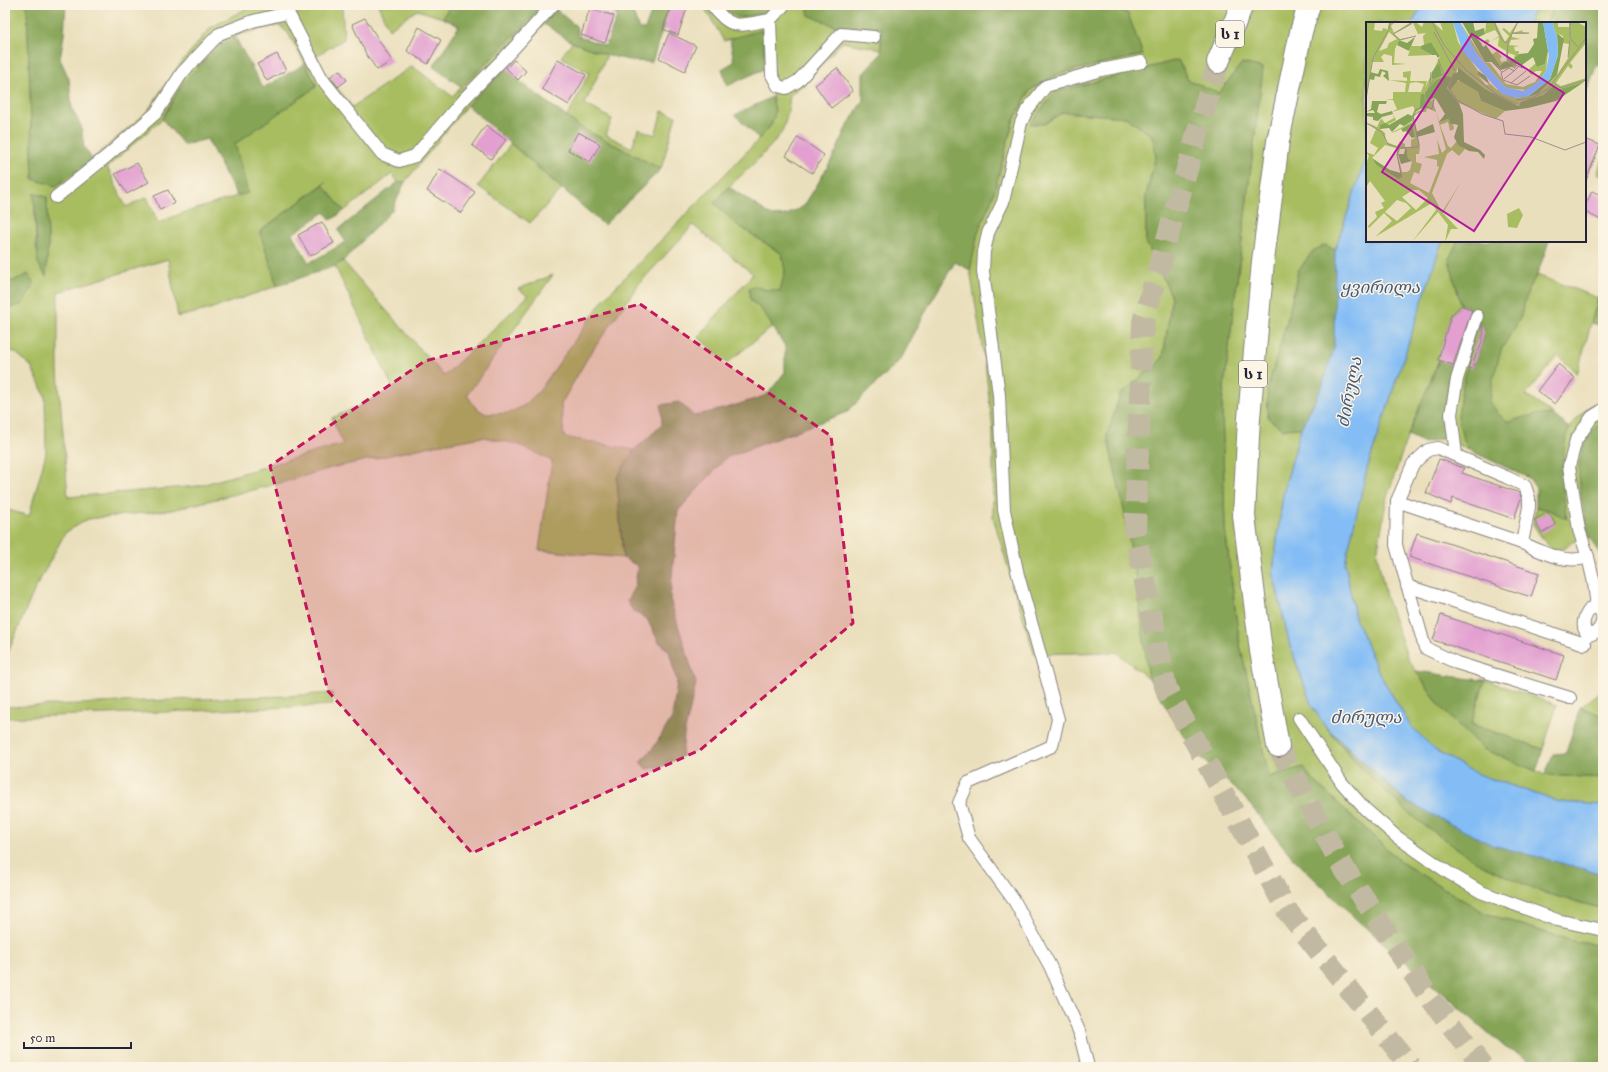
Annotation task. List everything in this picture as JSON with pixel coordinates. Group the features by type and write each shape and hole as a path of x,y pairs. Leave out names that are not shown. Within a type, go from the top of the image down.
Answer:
{"highway":[{"name":"ს 1","path":"1218,62 1242,5"},
{"name":"ს 1","path":"1278,746 1261,650 1244,516 1249,418 1263,261 1278,141 1301,32 1309,5"}],"street":[{"path":"56,197 107,156 156,113 182,73 219,34 253,20 286,9 322,79 382,154 399,161 415,156 463,100 553,5"},
{"path":"712,5 721,18 734,25 770,20 784,5"},
{"path":"770,20 772,75 778,86 786,88 798,81 841,34 874,37"},
{"path":"1088,1067 1078,1031 1050,966 1015,902 969,838 959,803 968,783 1052,746 1058,719 1018,575 1004,510 999,395 983,271 984,252 988,233 1002,202 1021,124 1027,110 1046,86 1101,70 1142,62"},
{"path":"1456,455 1451,414 1457,379 1477,316"},
{"path":"1597,608 1594,583 1588,557 1579,530 1569,466 1576,440 1592,417 1603,410"},
{"path":"1522,543 1529,507 1529,498 1525,486 1438,448 1428,450 1413,464 1397,501 1396,545 1425,648 1457,663 1570,698"},
{"path":"1397,501 1522,543 1552,557 1578,561 1588,557"},
{"path":"1407,586 1585,644"},
{"path":"1299,718 1342,783 1365,809 1403,841 1448,872 1481,892 1557,920 1603,930"}],"highlighted area":[{"path":"640,304 831,436 853,623 700,750 472,853 328,691 270,466 425,361"}],"green space":[{"path":"5,5 27,5 33,179 56,186 92,159 146,113 176,69 210,28 253,5 342,5 344,39 316,56 323,70 352,107 412,66 452,96 506,45 544,5 561,5 506,68 467,105 405,182 398,182 392,174 344,211 323,185 326,182 260,231 277,286 207,310 178,317 168,259 58,292 58,371 68,497 198,486 343,444 332,418 394,390 335,266 343,261 444,376 528,296 518,289 553,275 467,395 475,407 486,414 509,413 525,405 540,390 603,300 772,124 775,110 766,68 762,30 724,41 703,5 722,5 726,10 767,12 773,5 807,5 809,15 835,26 881,27 881,49 842,42 805,83 790,95 786,121 779,136 755,162 721,194 736,224 782,254 785,271 780,291 761,289 750,300 762,310 773,326 727,363 698,337 753,274 693,225 638,285 588,357 561,404 564,437 634,450 617,478 623,558 539,550 552,461 517,444 483,437 436,445 331,468 284,482 172,510 88,519 65,533 34,591 5,660 5,582 9,574 5,572 5,509 29,516 46,453 45,396 31,366 16,353 5,348 5,309 23,304 28,274 13,281 5,282","holes":["279,25 288,33 317,86 234,144 247,193 180,214 158,223 147,197 126,207 107,167 162,119 184,81 219,46 241,34","34,193 47,197 48,245 46,276 36,247"]},
{"path":"27,5 66,5 64,35 60,59 69,79 72,109 81,126 84,147 92,159 56,186 33,179"},
{"path":"378,5 450,5 443,18 417,10 389,29"},
{"path":"450,5 544,5 462,87 433,67 459,26 443,18"},
{"path":"610,5 626,5 633,13 639,29 645,29 654,5 670,5 652,62 633,61 607,55 572,42 544,24 556,10 576,26 578,36 606,46 617,16 609,7"},
{"path":"722,5 773,5 767,12 740,18 726,10"},
{"path":"807,5 1110,5 1128,14 1143,55 1060,73 1030,90 1013,122 993,196 978,232 970,270 955,262 929,305 901,359 847,412 726,458 678,511 670,599 696,683 684,735 682,756 660,767 646,769 640,762 654,747 672,718 677,682 669,651 659,642 647,619 633,611 627,601 635,585 638,566 623,558 617,478 634,450 662,425 661,405 679,402 694,416 730,407 767,395 785,372 785,346 762,310 750,299 749,289 756,286 762,289 780,291 785,271 782,254 736,224 714,203 729,187 772,216 787,215 804,206 836,152 845,130 863,100 863,74 881,54 881,27 835,26 809,15"},
{"path":"1110,5 1423,5 1413,22 1366,22 1366,158 1335,250 1325,245 1313,251 1298,271 1289,314 1267,391 1282,429 1301,428 1283,494 1273,572 1289,642 1311,704 1324,725 1361,768 1541,892 1603,909 1603,946 1572,941 1485,913 1402,863 1312,779 1303,767 1269,777 1239,640 1225,528 1222,404 1263,68 1242,63 1219,93 1188,80 1178,60 1055,92 1030,124 1044,124 1063,112 1126,117 1152,136 1156,155 1146,196 1146,242 1172,297 1163,358 1120,395 1107,435 1123,505 1136,579 1149,679 1116,652 1034,654 993,517 993,431 985,364 970,270 978,232 993,196 1013,122 1030,90 1060,73 1143,55 1128,14"},
{"path":"1537,5 1555,5 1546,22 1528,22"},
{"path":"1555,5 1603,5 1603,68 1597,64 1586,92 1586,22 1546,22"},
{"path":"762,30 766,68 727,86 722,69 734,62 730,39"},
{"path":"235,37 263,88 305,64 317,86 235,144 248,193 237,196 207,139 184,145 162,119 184,81 219,46"},
{"path":"572,42 607,55 585,104 612,119 606,135 632,148 638,129 655,135 662,111 676,116 661,169 580,127 567,117 589,73 561,57"},
{"path":"1178,60 1188,80 1219,93 1242,63 1263,68 1222,404 1225,528 1239,640 1269,777 1303,767 1312,779 1402,863 1485,913 1572,941 1603,946 1603,1067 1543,1067 1506,1048 1358,921 1293,858 1243,796 1193,750 1149,679 1136,579 1123,505 1107,435 1120,395 1163,358 1172,297 1146,242 1146,196 1156,155 1152,136 1126,117 1063,112 1044,124 1030,124 1055,92"},
{"path":"506,68 518,80 580,127 661,169 604,225 467,105"},
{"path":"772,97 774,104 773,120 768,129 759,139 735,115"},
{"path":"511,144 562,189 530,223 478,186"},
{"path":"1603,158 1603,177 1597,174"},
{"path":"398,182 405,182 392,210 343,261 335,266 277,286 260,231 323,185 344,211 331,220 325,212 292,234 309,263 346,242 338,230"},
{"path":"34,193 47,197 48,245 46,277 38,263"},
{"path":"1442,242 1458,242 1449,259 1461,305 1451,315 1439,360 1408,435 1387,497 1377,554 1386,597 1408,659 1441,708 1483,748 1545,775 1603,778 1603,805 1559,802 1475,773 1435,750 1410,725 1379,673 1355,618 1345,563 1367,469"},
{"path":"1458,242 1549,242 1537,275 1529,287 1520,319 1501,350 1493,380 1490,401 1498,414 1509,422 1539,414 1557,418 1569,428 1564,451 1562,473 1567,519 1549,510 1536,507 1536,488 1529,478 1469,450 1462,435 1458,417 1460,399 1467,367 1472,368 1482,343 1483,330 1482,324 1474,313 1461,305 1449,259"},
{"path":"1325,245 1335,250 1334,348 1322,387 1301,428 1282,429 1268,418 1267,391 1289,314 1298,271 1313,251"},
{"path":"28,274 34,283 23,304 5,309 5,282 13,281"},
{"path":"1537,275 1598,298 1577,374 1558,355 1526,395 1556,417 1537,424 1488,430 1473,398 1521,315 1529,287"},
{"path":"1598,298 1603,299 1603,326 1591,323"},
{"path":"1474,311 1482,322 1460,399 1462,435 1469,450 1445,438 1443,413 1447,390"},
{"path":"1439,360 1454,366 1443,413 1445,438 1425,443 1408,435"},
{"path":"1603,398 1603,431 1596,448 1590,538 1572,542 1566,548 1553,550 1543,540 1533,524 1536,507 1549,510 1566,518 1547,451 1586,409"},
{"path":"1603,421 1603,559 1589,535 1582,501 1579,476 1582,452 1586,441 1593,430"},
{"path":"1416,671 1459,678 1485,680 1471,724 1543,749 1536,771 1483,749 1441,708"},
{"path":"1485,680 1557,705 1543,749 1471,724"},
{"path":"1603,684 1603,716 1581,707 1601,691"},
{"path":"332,693 333,705 5,718 5,707"},
{"path":"1580,707 1603,716 1603,778 1545,775 1553,754 1566,753"},
{"path":"1324,725 1407,802 1603,874 1603,909 1541,892 1478,863 1414,818 1361,768"}],"water":[{"path":"1423,5 1537,5 1528,22 1413,22"},
{"name":"ყვირილა","path":"1366,158 1366,242 1442,242 1367,469 1345,563 1355,618 1379,673 1410,725 1435,750 1475,773 1559,802 1603,805 1603,874 1492,845 1407,802 1324,725 1311,704 1289,642 1273,572 1283,494 1301,428 1322,387 1334,348 1335,250"}],"building":[{"path":"671,5 688,5 678,35 663,29"},
{"path":"590,8 614,16 605,43 581,35"},
{"path":"365,18 392,61 377,70 366,54 352,24"},
{"path":"419,27 441,40 428,64 407,51"},
{"path":"669,33 696,46 685,71 659,58"},
{"path":"277,54 286,70 267,81 257,64"},
{"path":"558,59 586,75 569,105 542,89"},
{"path":"514,60 526,71 518,80 506,68"},
{"path":"837,68 853,91 831,108 815,85"},
{"path":"339,70 347,80 338,87 330,77"},
{"path":"486,125 506,140 491,159 472,145"},
{"path":"578,132 600,144 590,162 568,150"},
{"path":"798,137 824,155 812,173 786,156"},
{"path":"1586,139 1600,145 1586,180"},
{"path":"137,163 149,182 127,194 115,174"},
{"path":"440,169 475,192 461,213 427,191"},
{"path":"168,190 175,203 160,210 154,196"},
{"path":"1592,191 1603,196 1603,221 1586,212 1586,204"},
{"path":"322,222 334,243 310,256 298,235"},
{"path":"1461,305 1472,310 1453,365 1438,360 1451,315"},
{"path":"1482,324 1484,333 1480,348 1475,357 1472,369 1468,368"},
{"path":"1558,364 1575,378 1555,404 1537,391"},
{"path":"1439,459 1464,468 1462,473 1520,493 1521,498 1514,519 1453,498 1451,504 1426,493"},
{"path":"1548,512 1556,525 1542,533 1534,520"},
{"path":"1417,533 1539,573 1531,597 1409,557"},
{"path":"1441,615 1564,655 1556,680 1433,640"}],"tunnel":[{"path":"1218,62 1143,322 1135,531 1166,688 1288,912 1411,1067"},
{"path":"1278,746 1340,862 1422,987 1483,1067"}],"water label":[{"name":"ძირულა","path":"1349,392"},
{"name":"ძირულა","path":"1366,717"}]}
